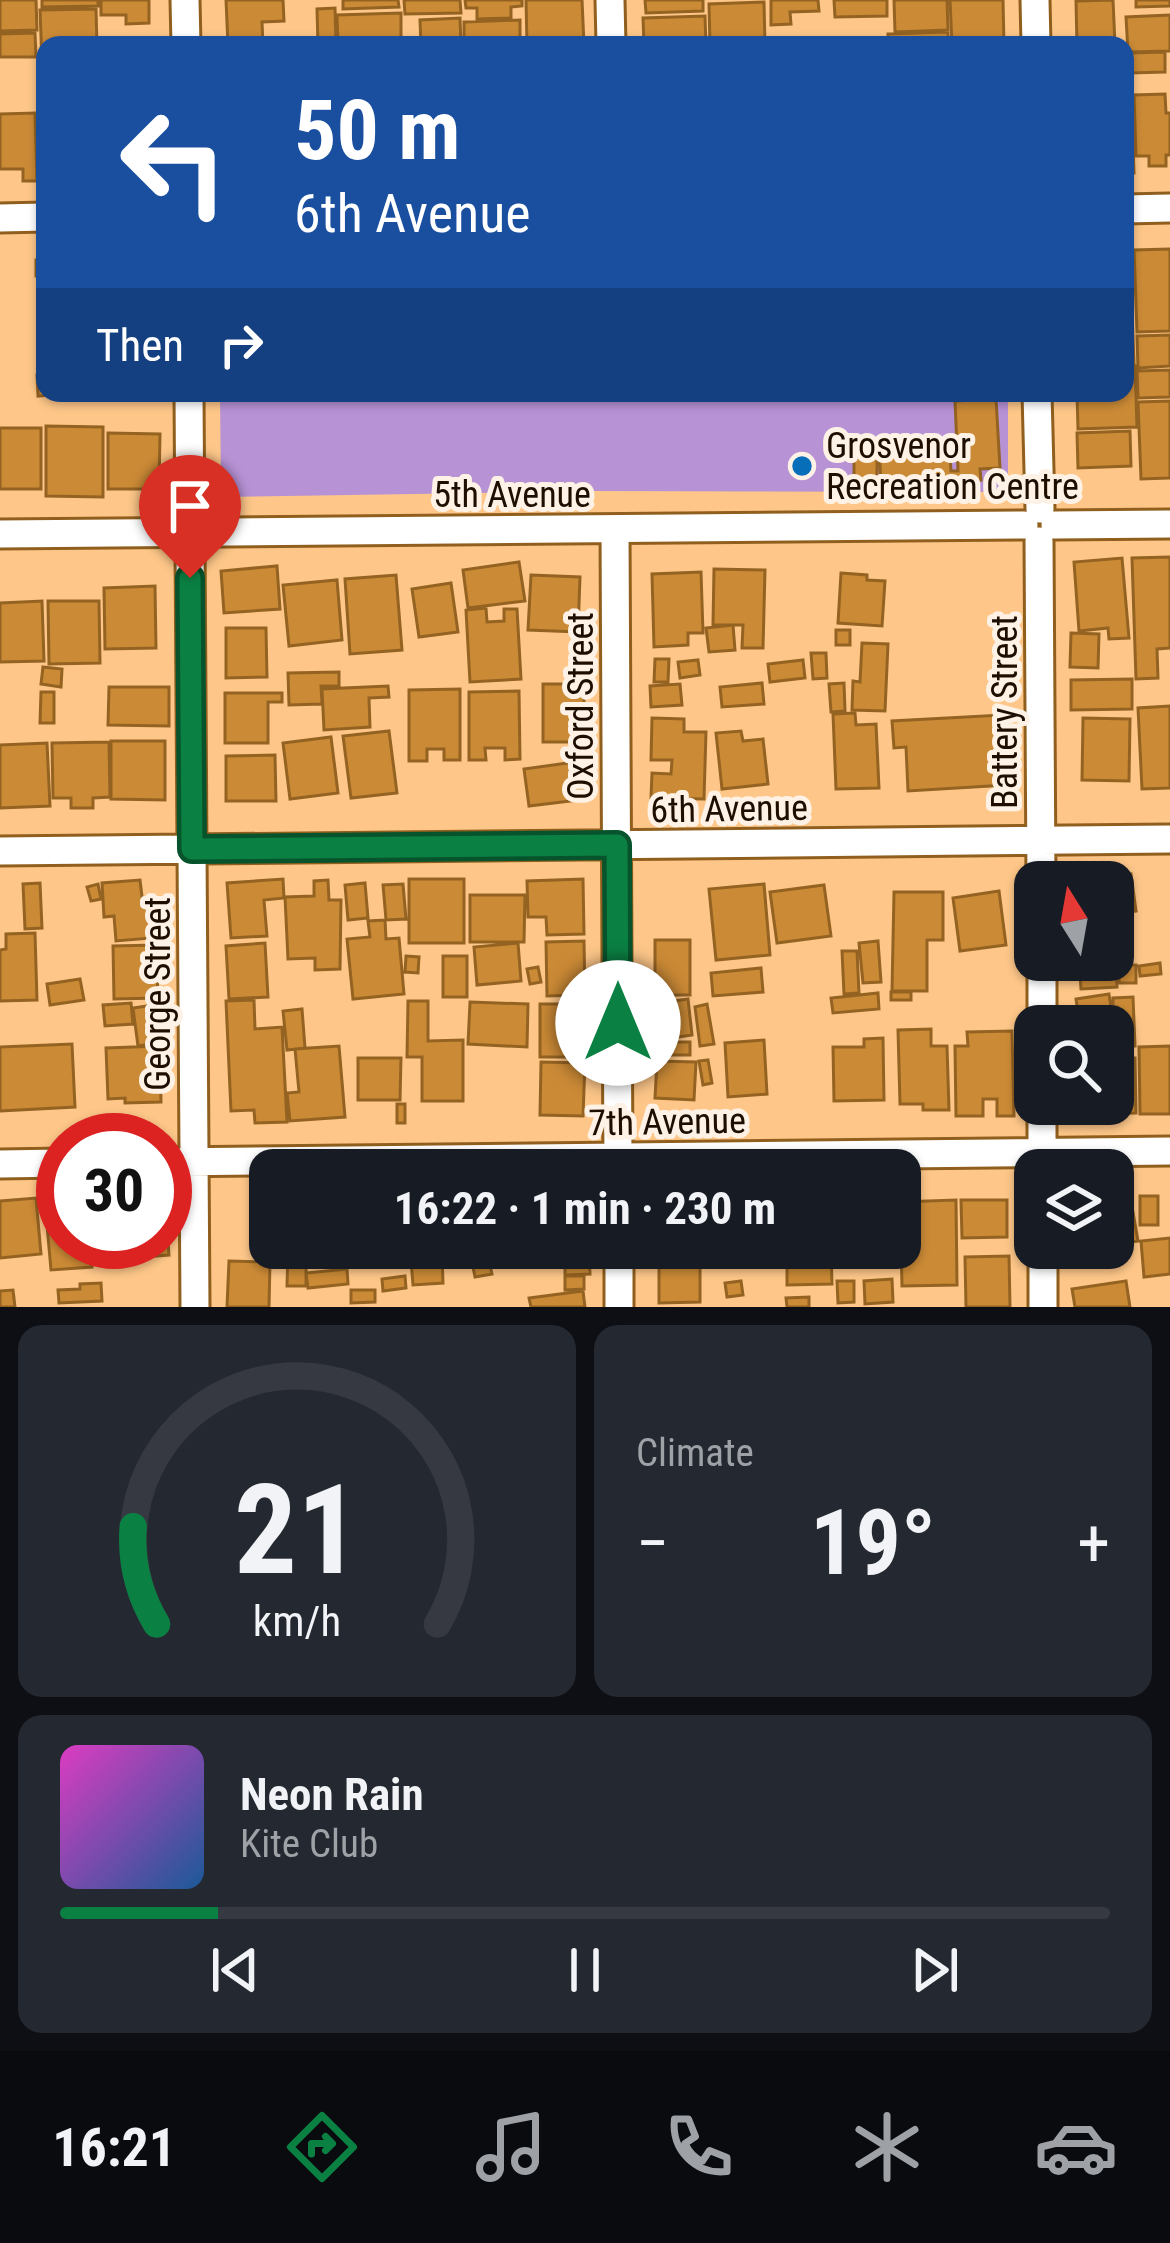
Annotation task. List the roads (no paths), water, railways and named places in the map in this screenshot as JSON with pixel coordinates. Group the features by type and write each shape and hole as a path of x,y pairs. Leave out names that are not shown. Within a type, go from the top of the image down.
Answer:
{"street":[{"path":"185,0 186,36"},
{"path":"610,0 610,36"},
{"path":"1035,0 1036,36"},
{"path":"1134,209 1170,208"},
{"path":"0,218 36,218"},
{"name":"George Street","path":"188,402 195,1307"},
{"name":"Battery Street","path":"1037,402 1041,861"},
{"name":"5th Avenue","path":"0,534 1170,524"},
{"name":"Oxford Street","path":"615,529 618,1149"},
{"name":"6th Avenue","path":"0,851 1170,839"},
{"name":"7th Avenue","path":"1134,1154 1170,1151"},
{"name":"7th Avenue","path":"921,1162 1014,1161"},
{"name":"7th Avenue","path":"194,1162 249,1162"},
{"path":"0,1164 36,1163"},
{"path":"619,1269 619,1307"},
{"path":"1043,1269 1043,1307"}],"place":[{"name":"Grosvenor Recreation Centre","path":"802,466"}]}
